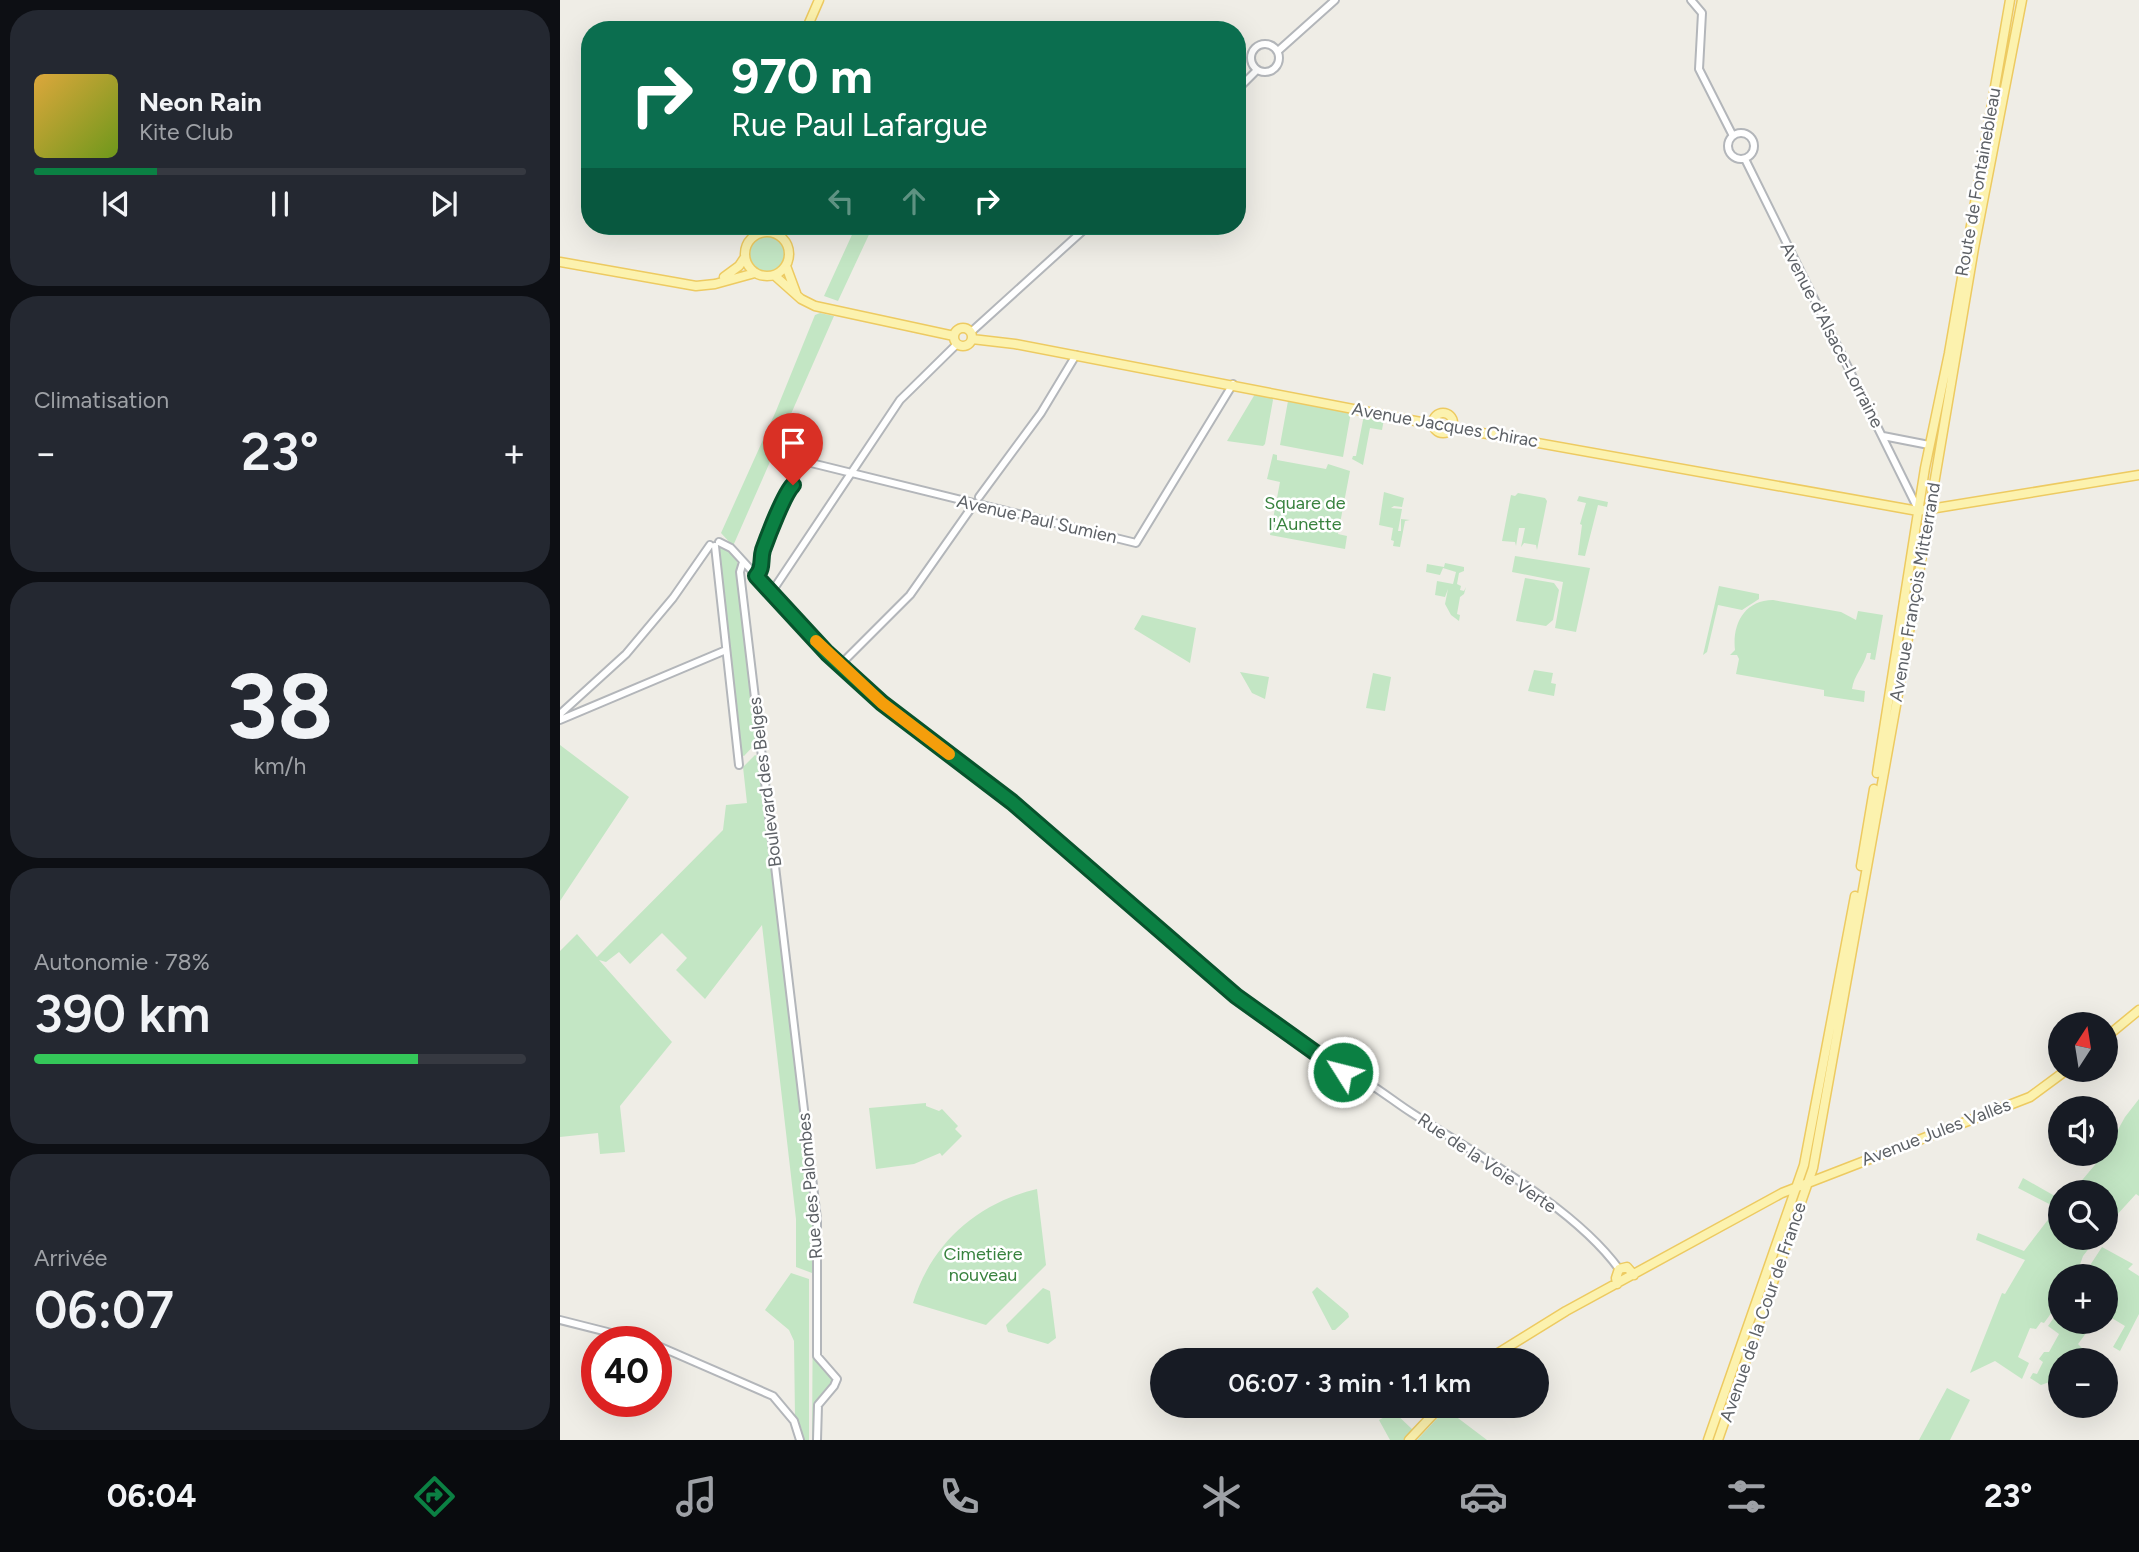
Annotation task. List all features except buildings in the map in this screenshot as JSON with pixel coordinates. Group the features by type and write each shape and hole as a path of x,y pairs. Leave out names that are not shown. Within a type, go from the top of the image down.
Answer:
{"main road":[{"path":"810,21 819,0"},
{"name":"Route de Fontainebleau","path":"1945,364 2010,0"},
{"name":"Avenue François Mitterrand","path":"1804,1183 1930,509 1972,258 2022,0"},
{"path":"561,260 698,282 728,275 740,266 748,241 755,235"},
{"path":"780,235 789,251 786,266 798,297"},
{"path":"744,257 748,267 755,273"},
{"path":"561,260 696,286 715,284 755,273 774,275 798,297"},
{"path":"774,275 786,266"},
{"name":"Avenue Jacques Chirac","path":"798,297 815,306 956,337 964,328 971,335 1015,344 1434,422"},
{"path":"956,337 966,345 971,335"},
{"name":"Avenue François Mitterrand","path":"1804,1183 1892,689 1895,649 1945,364"},
{"path":"1439,413 1447,413 1452,418 1448,433 1436,432 1434,422 1439,413"},
{"name":"Avenue Jacques Chirac","path":"1451,425 1918,511 2139,475"},
{"path":"2118,1027 2139,1010"},
{"name":"Avenue Jules Vallès","path":"1503,1348 1804,1183 2030,1097 2050,1082"},
{"name":"Avenue de la Cour de France","path":"1718,1440 1793,1227 1792,1221 1804,1183"},
{"name":"Avenue de la Cour de France","path":"1708,1440 1804,1183"},
{"path":"1628,1268 1625,1279 1619,1269 1628,1268"},
{"path":"1409,1440 1430,1418"}],"street":[{"path":"1278,51 1335,0"},
{"path":"1691,0 1702,13 1699,69 1733,136"},
{"path":"1266,44 1278,51 1280,60 1276,68 1266,72 1257,70 1251,59 1256,47 1266,44"},
{"path":"1246,81 1257,70"},
{"path":"1743,133 1754,140 1753,153 1745,159 1734,158 1729,150 1729,141 1733,136 1743,133"},
{"name":"Avenue d'Alsace-Lorraine","path":"1745,159 1918,511"},
{"path":"971,335 1078,235"},
{"path":"771,593 900,400 956,337"},
{"path":"839,665 909,595 1041,412 1076,355"},
{"name":"Avenue Paul Sumien","path":"756,576 761,571 763,551 772,526 803,461 976,501 1136,543 1233,384"},
{"path":"1883,436 1930,445"},
{"path":"560,714 626,654 715,544"},
{"name":"Rue de la Voie Verte","path":"715,544 727,544 839,665 882,703 1022,810 1236,996 1334,1066 1334,1075 1339,1076 1343,1072 1497,1167 1562,1213 1599,1244 1619,1269"},
{"name":"Boulevard des Belges","path":"715,544 740,765"},
{"name":"Boulevard des Belges","path":"743,562 740,568 792,1002"},
{"path":"560,720 726,650"},
{"name":"Rue des Palombes","path":"792,1002 817,1219 817,1356 836,1380 834,1387 818,1405 817,1440"},
{"path":"560,1320 584,1326"},
{"path":"672,1352 773,1396 794,1421 800,1440"}],"green space":[{"path":"759,235 773,235 784,246 784,260 773,271 759,271 748,260 748,246"},
{"path":"852,235 869,235 838,301 824,296"},
{"path":"820,313 834,316 733,546 721,533 776,411 815,315"},
{"path":"1255,394 1272,397 1273,400 1265,444 1263,446 1227,441"},
{"path":"1288,401 1351,412 1343,457 1280,445"},
{"path":"1364,415 1384,419 1382,430 1370,428 1363,465 1352,459 1356,456"},
{"name":"Square de l'Aunette","path":"1273,454 1277,455 1277,460 1326,469 1328,464 1350,471 1338,534 1347,536 1345,549 1270,535 1280,482 1267,479"},
{"path":"1384,492 1404,498 1402,507 1391,508 1402,509 1398,531 1401,531 1401,519 1410,520 1405,521 1400,547 1393,546 1393,528 1379,525"},
{"path":"1518,493 1545,498 1547,501 1537,550 1536,545 1524,543 1521,547 1525,528 1519,528 1516,546 1515,542 1502,541 1511,495"},
{"path":"1579,496 1608,502 1607,507 1598,505 1585,556 1578,555 1580,524 1586,503 1577,501"},
{"path":"720,547 726,548 737,559 758,741 744,756 741,755 717,551"},
{"path":"1515,556 1590,568 1576,632 1555,628 1563,582 1512,572"},
{"path":"1445,563 1464,567 1464,571 1459,573 1457,584 1461,586 1460,590 1464,591 1466,587 1464,594 1460,597 1457,614 1460,615 1459,621 1451,615 1445,604 1448,589 1445,597 1435,595 1437,581 1453,584 1456,572 1443,568 1440,575 1426,572 1427,564 1444,567"},
{"path":"1525,578 1554,583 1559,590 1553,620 1546,626 1516,621"},
{"path":"1719,586 1759,594 1759,599 1742,610 1718,605 1707,652 1703,655"},
{"path":"1773,600 1841,612 1856,620 1858,611 1883,615 1875,660 1870,659 1871,653 1867,653 1853,684 1852,689 1865,691 1864,702 1824,696 1824,690 1736,674 1739,659 1737,655 1730,655 1735,650 1738,623 1747,609 1754,604"},
{"path":"1142,615 1196,628 1190,663 1134,629"},
{"path":"1534,670 1553,673 1551,683 1556,684 1554,696 1528,691"},
{"path":"1240,672 1269,677 1265,699 1252,693"},
{"path":"1373,673 1391,677 1385,711 1366,708"},
{"path":"560,745 629,797 560,901"},
{"path":"755,755 760,758 814,1212 812,1273 796,1267 796,1219 762,925 705,999 676,970 687,958 662,933 630,964 619,952 606,962 599,960 672,1042 620,1106 625,1152 600,1154 598,1133 560,1137 560,951 577,934 597,957 723,830 726,805 747,803 743,767"},
{"path":"2139,1099 2139,1196 2136,1194 2118,1214 2118,1180 2082,1180 2094,1166 2118,1166 2118,1130"},
{"path":"926,1103 926,1106 939,1111 942,1109 958,1126 955,1129 962,1136 942,1156 940,1153 914,1164 876,1169 869,1108"},
{"path":"2023,1178 2048,1192 2048,1203 2018,1188"},
{"name":"Cimetière nouveau","path":"1037,1189 1046,1265 986,1325 913,1303 932,1262 959,1229 995,1204"},
{"path":"2048,1220 2048,1250 2088,1250 2080,1264 2048,1264 2048,1318 2036,1329 2030,1328 2018,1357 2029,1363 2022,1379 1995,1361 1970,1373 2002,1293 2005,1294 2025,1260 1976,1240 1978,1233 2024,1251"},
{"path":"2100,1250 2107,1250 2133,1264 2128,1269 2139,1276 2139,1314 2120,1351 2113,1347 2125,1326 2118,1322 2118,1264 2091,1264"},
{"path":"791,1273 809,1279 809,1440 803,1440 801,1427 795,1418 794,1341 789,1330 765,1310"},
{"path":"1317,1287 1348,1313 1349,1317 1335,1330 1332,1330 1312,1292"},
{"path":"1043,1288 1050,1291 1056,1338 1048,1344 1008,1332 1006,1325"},
{"path":"813,1290 815,1357 834,1381 815,1406 815,1440 812,1440"},
{"path":"2059,1334 2085,1334 2078,1344 2082,1348 2051,1348"},
{"path":"2044,1352 2048,1352 2048,1382 2041,1385 2030,1378 2033,1373 2037,1374 2043,1362 2039,1359"},
{"path":"1947,1388 1970,1400 1950,1440 1919,1440"},
{"path":"1400,1418 1413,1430 1404,1440 1390,1440 1379,1420"},
{"path":"1438,1418 1458,1418 1487,1440 1417,1440"}],"slow traffic":[{"path":"816,641 882,703 949,754"}],"route":[{"path":"793,485 772,526 773,530 763,551 761,571 756,576 810,635 882,703 1012,802 1236,996 1334,1066 1340,1065 1343,1072"}]}
